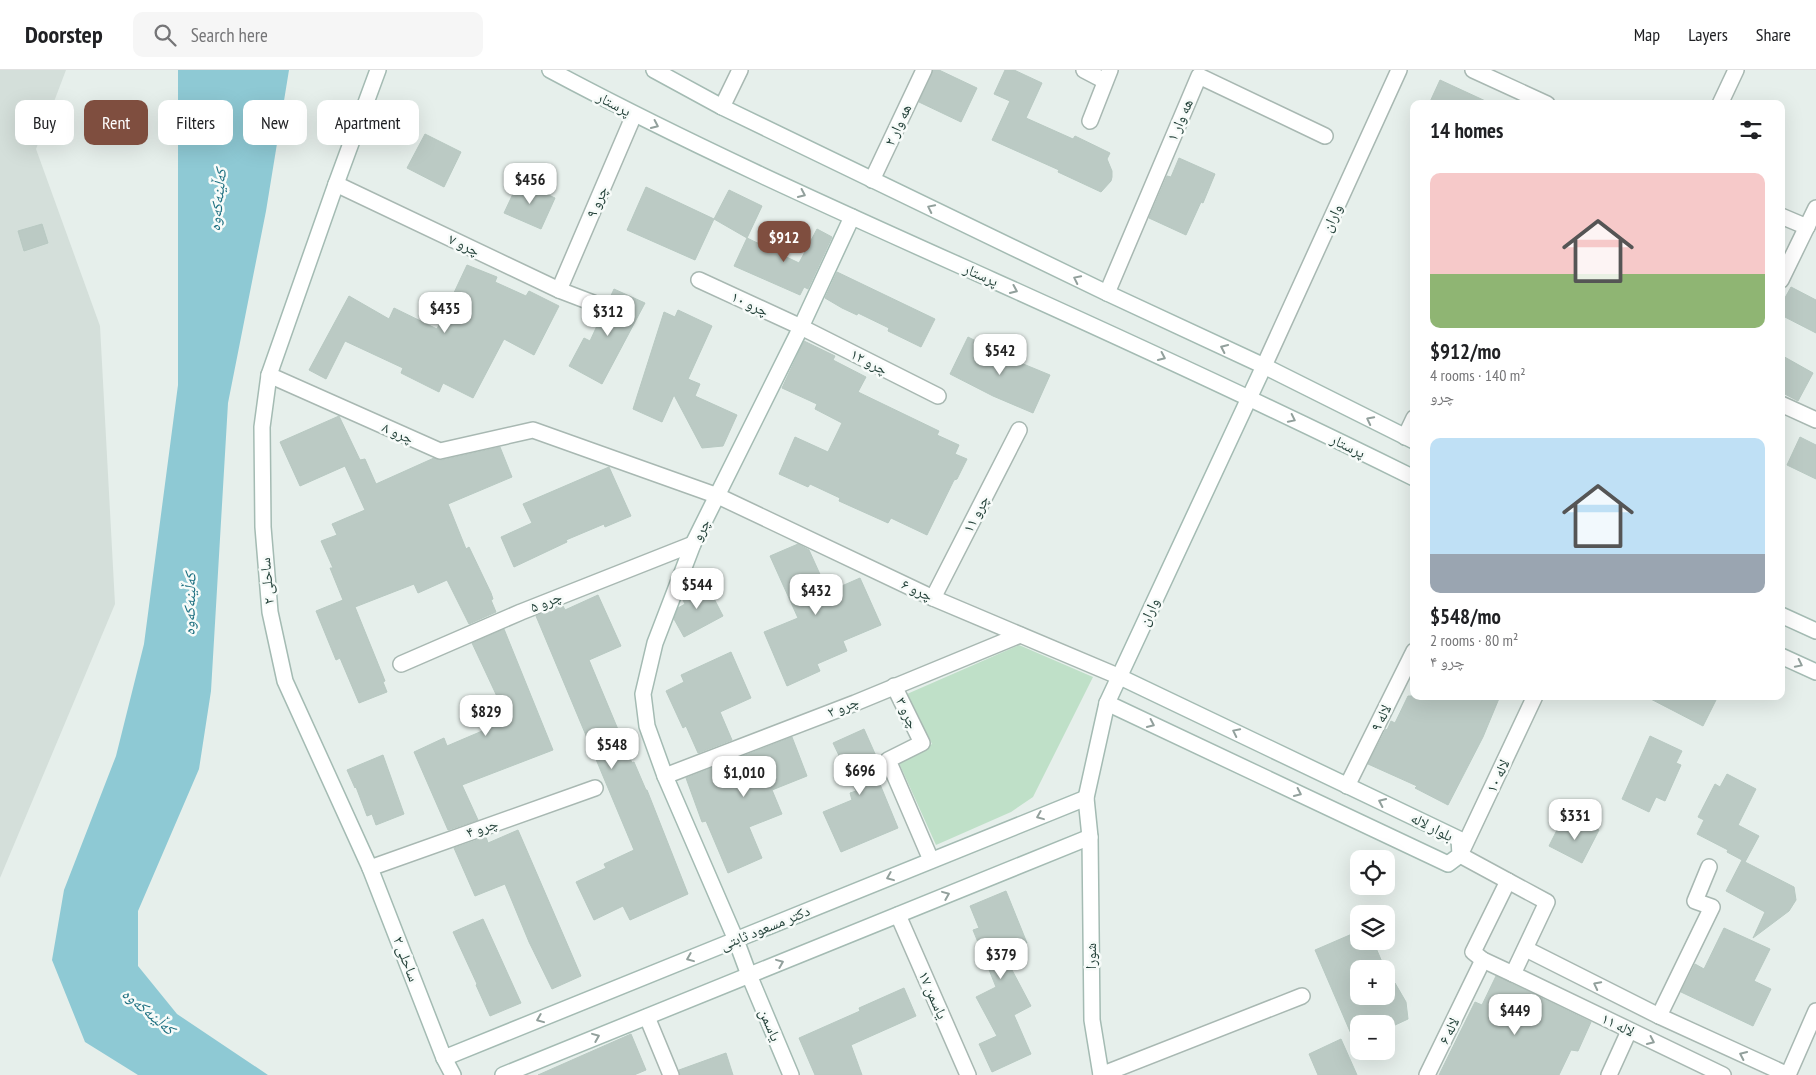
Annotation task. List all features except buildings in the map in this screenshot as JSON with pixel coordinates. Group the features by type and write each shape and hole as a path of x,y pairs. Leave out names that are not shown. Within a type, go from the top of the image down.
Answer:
{"street":[{"name":"ساحلی ۲","path":"378,70 269,375 262,427 262,527 270,612 285,681 370,868 444,1058 453,1075"},
{"name":"پرستار","path":"550,70 634,115 1248,398 1410,476"},
{"path":"654,70 722,107 1107,293 1264,366 1409,439"},
{"path":"722,107 740,70"},
{"name":"هه وار ۲","path":"872,180 924,70"},
{"path":"1084,70 1108,76 1090,121"},
{"name":"واران","path":"1264,366 1399,70"},
{"path":"1473,70 1538,100"},
{"path":"1722,100 1736,70"},
{"name":"هه وار ۱","path":"1107,293 1199,76 1325,136"},
{"name":"چرو ۹","path":"559,290 634,115"},
{"name":"چرو ۷","path":"336,184 559,290 594,303"},
{"path":"1785,272 1816,208"},
{"name":"چرو","path":"736,940 665,776 647,726 643,694 655,643 693,544 852,217"},
{"path":"1785,218 1807,228"},
{"name":"چرو ۱۰","path":"699,280 800,327"},
{"name":"چرو ۱۲","path":"800,327 938,396"},
{"path":"1248,398 1264,366"},
{"name":"چرو ۸","path":"269,375 440,451 533,430"},
{"name":"واران","path":"1090,837 1086,798 1107,704 1248,398"},
{"path":"1785,406 1816,420"},
{"name":"چرو ۶","path":"533,430 718,496 933,598 1120,677"},
{"name":"چرو ۱۱","path":"933,598 1019,430"},
{"name":"چرو ۵","path":"401,664 521,612 693,544"},
{"path":"1785,617 1816,631"},
{"name":"چرو ۲","path":"665,776 1020,636"},
{"name":"لاله ۹","path":"1348,786 1410,658"},
{"path":"1785,658 1816,672"},
{"name":"بلوار لاله","path":"1107,704 1448,864 1460,855 1459,839 1120,677"},
{"name":"چرو ۳","path":"894,686 922,743 888,760 931,860"},
{"name":"لاله ۱۰","path":"1460,855 1533,700"},
{"name":"چرو ۴","path":"370,868 595,788"},
{"name":"دکتر مسعود ثابتی","path":"444,1058 1086,798"},
{"path":"503,1075 1090,837"},
{"name":"شورا","path":"1090,837 1092,1020 1101,1075"},
{"path":"1460,855 1547,902 1513,974"},
{"path":"1659,1016 1712,907 1695,900 1709,867"},
{"path":"1484,960 1473,952 1508,881"},
{"name":"یاسمن ۱۷","path":"898,915 968,1075"},
{"name":"یاسمن","path":"736,940 790,1075"},
{"name":"لاله ۱۱","path":"1526,949 1659,1016 1788,1075"},
{"name":"لاله ۱۱","path":"1484,960 1724,1075"},
{"name":"لاله ۶","path":"1427,1075 1484,960"},
{"path":"1101,1075 1302,996"},
{"path":"1788,1075 1816,1011"},
{"path":"647,1017 672,1075"},
{"path":"1609,1075 1629,1031"}],"shaded area":[{"path":"0,70 66,70 55,100 15,100 15,145 38,145 36,149 100,326 115,604 0,878"}],"green space":[{"path":"1019,645 1093,677 1033,797 1011,812 936,845 899,763 932,744 907,694"}],"water":[{"name":"کەڵینەکەوە","path":"178,70 289,70 284,100 243,100 243,145 277,145 266,211 228,403 211,691 199,769 138,911 138,966 177,1014 268,1075 138,1075 85,1042 52,960 64,890 116,756 144,644 178,385 178,145 233,145 233,100 178,100"}]}
